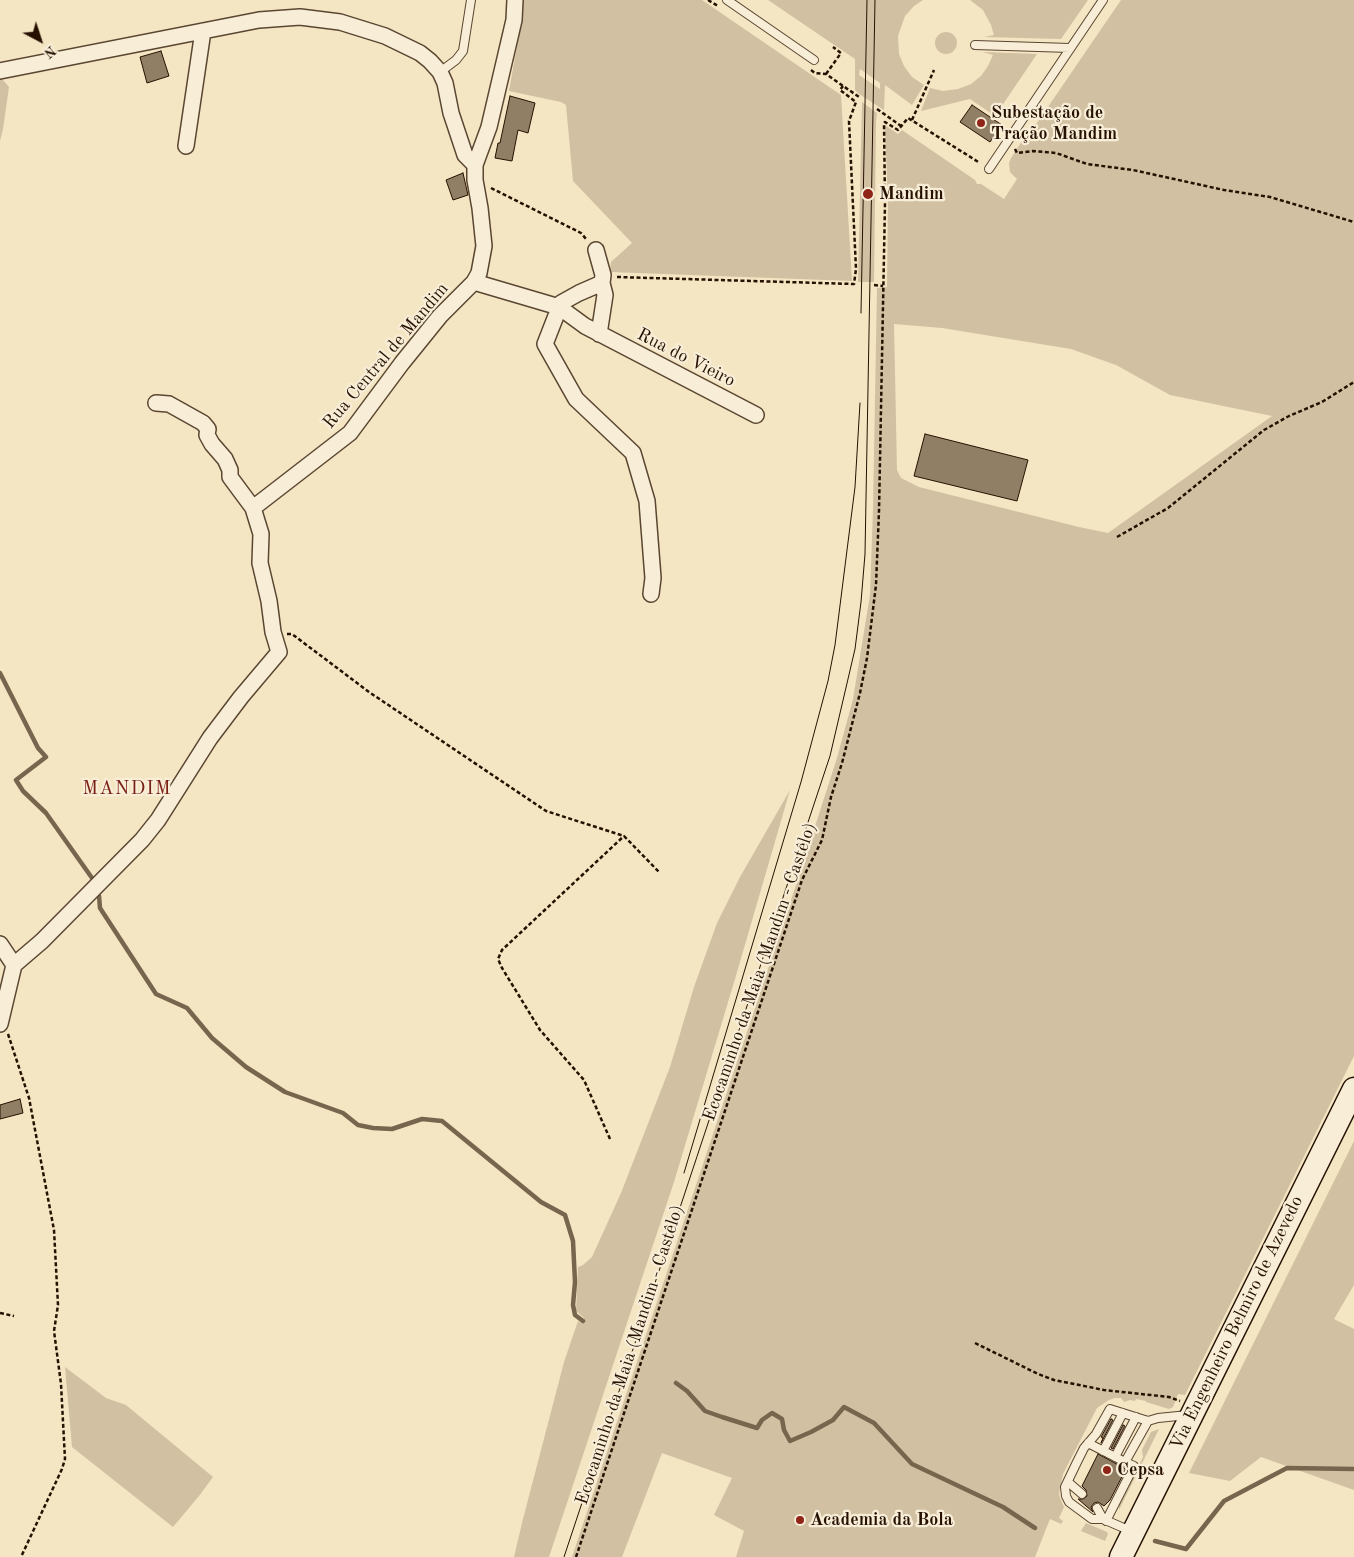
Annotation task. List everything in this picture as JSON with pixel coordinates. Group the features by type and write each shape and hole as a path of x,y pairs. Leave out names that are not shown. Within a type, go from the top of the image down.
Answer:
{"main road":[{"name":"Via Engenheiro Belmiro de Azevedo","path":"1121,1557 1354,1089"}],"street":[{"path":"475,172 489,127 514,20 515,0"},
{"path":"0,71 203,31 286,17 314,17 340,22 385,36 420,53 440,72 465,155 475,172"},
{"path":"186,146 203,31"},
{"name":"Rua Central de Mandim","path":"253,508 350,433 440,316 474,282 479,273 484,246 475,172"},
{"path":"596,250 603,275 602,283 605,295 599,334"},
{"name":"Rua do Vieiro","path":"474,282 559,307 599,334 756,415"},
{"path":"602,283 561,303 545,344 576,399 633,453 646,501 653,578 651,594"},
{"path":"1,1021 14,964 42,942 142,840 158,820 210,738 279,652 273,632 269,601 260,563 261,534 253,508 230,477 230,470 212,444 207,435 208,429 203,423 169,404 156,403"},
{"path":"0,944 14,964"}],"lane":[{"path":"440,72 456,60 464,51 471,0"},
{"path":"727,0 814,60"},
{"path":"986,166 1104,0"},
{"path":"975,45 1070,48"},
{"path":"1134,1532 1105,1520 1092,1519 1069,1502 1065,1491 1076,1462 1096,1434 1110,1409 1148,1421 1158,1418 1174,1418 1194,1410"},
{"path":"1103,1451 1123,1413"},
{"path":"1115,1457 1136,1417"},
{"path":"1125,1462 1148,1421"},
{"path":"1088,1444 1134,1466 1105,1520"},
{"path":"1068,1482 1082,1494"},
{"path":"1097,1508 1105,1520"}],"path":[{"path":"826,74 841,53 833,48"},
{"path":"912,120 934,70"},
{"path":"815,73 826,74 859,97"},
{"path":"602,283 616,277 633,277 856,285 849,122 856,102 840,90 843,86"},
{"path":"877,109 901,126 908,118 912,120 986,166"},
{"name":"Ecocaminho da Maia (Mandim - Castêlo)","path":"576,1557 802,880 822,840 830,797 854,720 867,658 876,585 883,287 884,123 886,122 898,130 901,126"},
{"path":"1015,148 1017,153 1033,151 1056,153 1087,164 1133,170 1224,190 1270,197 1354,222"},
{"path":"475,172 581,233 596,250"},
{"path":"874,285 883,287"},
{"path":"1117,537 1168,508 1264,430 1288,416 1322,402 1354,382"},
{"path":"273,632 292,634 369,692 546,811 624,836 660,873"},
{"path":"610,1139 584,1080 540,1030 498,959 502,950 624,836"},
{"path":"1,1021 29,1098 54,1230 58,1304 54,1331 61,1384 64,1460 62,1469 21,1557"},
{"path":"0,1313 14,1316"},
{"path":"975,1343 1054,1380 1104,1390 1169,1397 1194,1410"}],"shaded area":[{"path":"522,0 702,0 841,95 852,281 610,272 611,262 632,243 573,181 566,105 561,102 509,91 520,29"},
{"path":"768,0 923,0 905,16 898,36 899,54 904,66 912,77 924,85 912,105 885,85 884,110 859,94 855,90 855,59","holes":["860,69 880,83 880,89 859,75"]},
{"path":"970,0 1088,0 1061,39 984,37 994,35 991,25 983,10"},
{"path":"1121,0 1354,0 1354,1056 1185,1395 1178,1394 1173,1407 1169,1409 1136,1399 1135,1401 1124,1402 1121,1398 1109,1400 1097,1408 1063,1474 1059,1493 1064,1507 1059,1518 1063,1521 1061,1524 1050,1519 1035,1557 736,1557 744,1531 714,1515 732,1478 662,1453 622,1557 572,1557 799,876 837,758 853,699 870,595 877,288 887,287 888,203 885,125 898,134 902,130 975,180 977,184 981,184 1004,199 1017,179 1010,172 1009,163 1024,138 1026,139","holes":["894,324 942,328 1071,349 1116,365 1170,395 1272,416 1108,533 919,487 901,478 897,470"]},
{"path":"942,32 950,32 957,39 957,47 950,54 942,54 935,47 935,39"},
{"path":"983,52 1037,54 995,116 970,99 921,111 930,88 943,91 958,89 971,84 981,76 993,55"},
{"path":"0,79 9,87 0,141"},
{"path":"862,102 877,113 874,282 858,282"},
{"path":"790,790 674,1182 549,1557 514,1557 564,1362 578,1321 582,1323 584,1318 576,1311 578,1267 592,1257 621,1193 670,1067 694,987 717,923 740,877"},
{"path":"1354,1141 1354,1285 1334,1319 1354,1329 1354,1490 1261,1457 1230,1481 1189,1473"},
{"path":"65,1367 106,1398 126,1405 213,1477 173,1527 72,1447"},
{"path":"1159,1429 1119,1510 1119,1505 1143,1457 1142,1450 1151,1432"},
{"path":"1086,1523 1107,1532 1105,1541 1081,1531"}],"building":[{"path":"161,51 169,76 147,83 140,57"},
{"path":"510,96 535,103 528,133 518,130 512,161 495,158"},
{"name":"Subestação de Tração Mandim","path":"972,105 1002,125 990,142 960,122"},
{"path":"463,173 468,195 453,200 446,180"},
{"path":"925,434 1028,460 1017,501 914,476"},
{"path":"20,1099 23,1113 0,1119 0,1105"},
{"path":"1111,1419 1113,1420 1101,1443 1103,1438 1101,1437"},
{"path":"1123,1425 1125,1426 1113,1449 1111,1448"},
{"path":"1098,1454 1126,1469 1110,1500 1104,1506 1098,1502 1094,1503 1091,1507 1093,1512 1078,1499 1083,1499 1087,1496 1086,1490 1082,1486"}],"waterway":[{"path":"0,673 38,748 46,757 16,780 23,791 46,813 92,878"},
{"path":"99,896 100,908 156,994 187,1008 212,1038 246,1067 285,1092 343,1113 358,1125 392,1129 422,1119 442,1121 541,1202 565,1215 573,1241 575,1282 573,1305 575,1315 583,1321"},
{"path":"676,1383 687,1391 705,1411 757,1428 762,1420 772,1413 782,1419 784,1430 790,1441 833,1420 844,1407 874,1423 912,1464 1003,1507 1035,1528"},
{"path":"1155,1541 1186,1549 1224,1501 1287,1468 1354,1469"}],"tram line":[{"path":"861,313 867,0"},
{"path":"564,1557 830,756 855,649 865,554 875,0"},
{"path":"684,1173 801,782 828,681 835,645 855,487 860,403"}],"place":[{"name":"Subestação de Tração Mandim","path":"981,123"},
{"name":"Mandim","path":"868,194"},
{"name":"Cepsa","path":"1107,1470"},
{"name":"Academia da Bola","path":"800,1520"}],"district":[{"name":"MANDIM","path":"127,789"}]}
